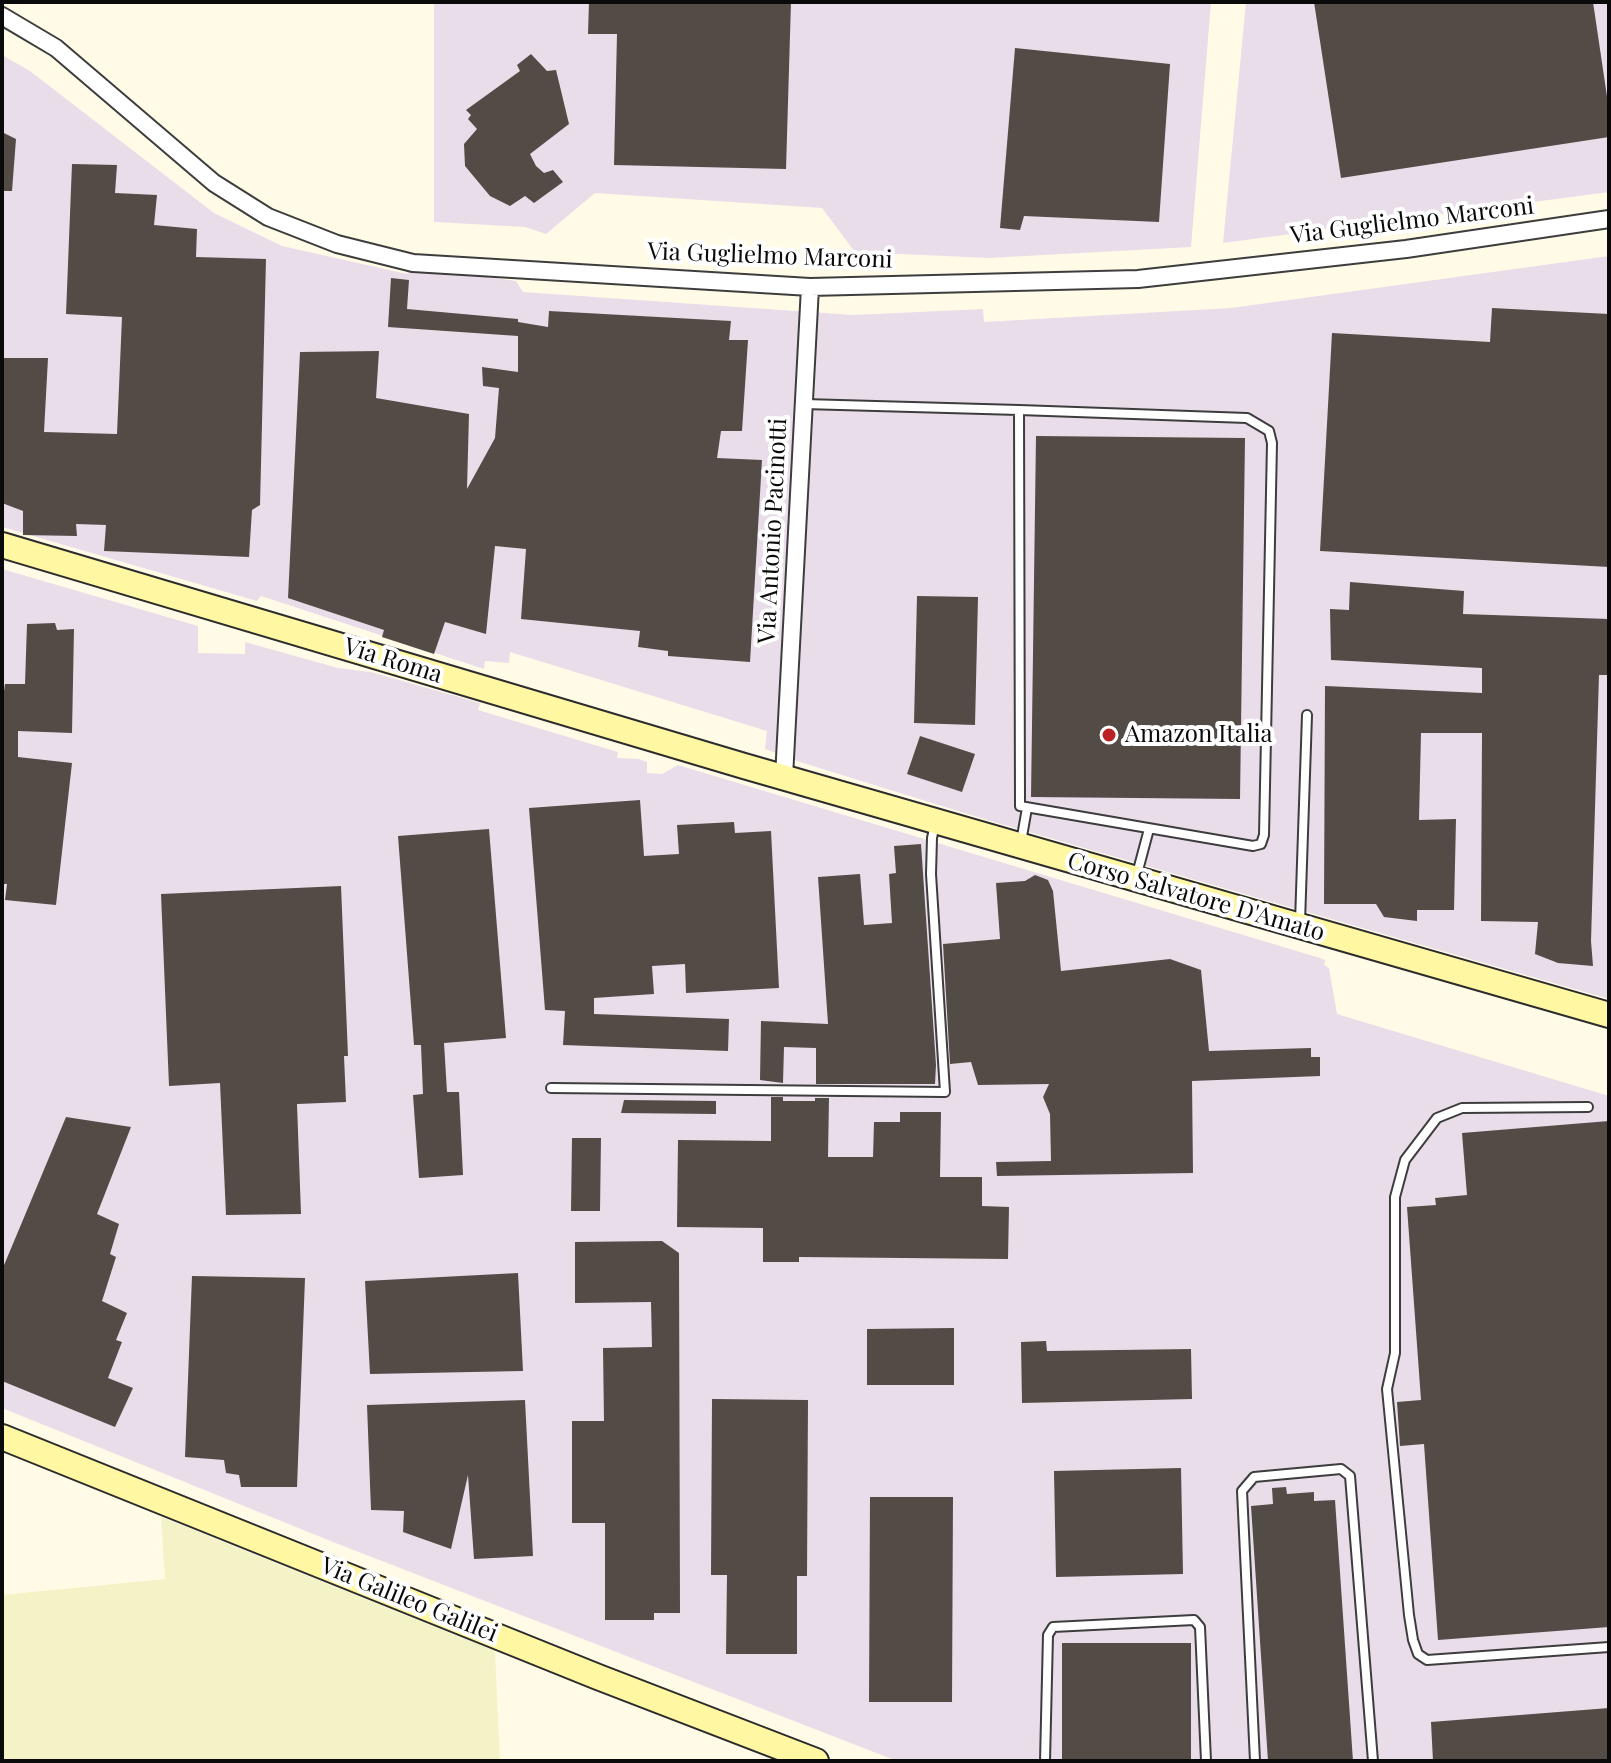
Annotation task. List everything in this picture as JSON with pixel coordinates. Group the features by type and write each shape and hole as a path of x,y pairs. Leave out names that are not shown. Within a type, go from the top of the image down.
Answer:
{"street":[{"name":"Via Guglielmo Marconi","path":"2,16 56,48 214,183 268,217 337,244 413,263 810,287 1138,279 1406,249 1609,219"},
{"name":"Via Antonio Pacinotti","path":"784,777 810,287"},
{"name":"Via Roma","path":"2,545 784,777"},
{"name":"Corso Salvatore D'Amato","path":"784,777 1609,1015"},
{"name":"Via Galileo Galilei","path":"2,1437 598,1677 816,1761"}],"lane":[{"path":"803,404 1019,410 1247,418 1269,431 1272,443 1264,835 1261,844 1253,846 1020,806 1019,410"},
{"path":"1300,927 1307,715"},
{"path":"1020,846 1027,808"},
{"path":"551,1088 945,1092 931,874 936,821"},
{"path":"1136,879 1149,829"},
{"path":"1588,1107 1462,1108 1437,1118 1405,1160 1395,1197 1395,1353 1387,1389 1409,1615 1418,1654 1427,1660 1609,1647"},
{"path":"1255,1761 1242,1491 1254,1477 1341,1469 1350,1476 1373,1761"},
{"path":"1045,1761 1048,1635 1053,1627 1194,1620 1200,1627 1206,1761"}],"shaded area":[{"path":"434,2 1211,2 1191,247 989,258 855,252 822,208 595,193 546,234 525,227 434,222"},
{"path":"1246,2 1609,2 1609,192 1223,243"},
{"path":"2,55 30,71 214,213 282,246 407,274 409,266 516,281 523,292 853,315 983,309 984,322 1231,308 1609,256 1609,999 987,820 800,762 765,749 767,731 510,652 509,663 485,661 484,669 261,596 257,601 2,527"},
{"path":"2,569 198,626 198,653 245,654 245,642 338,668 371,672 480,703 478,710 618,752 617,758 639,759 647,762 647,773 662,774 678,765 1320,958 1329,968 1337,1014 1609,1096 1609,1761 897,1761 333,1542 2,1408"},
{"path":"161,1517 495,1651 500,1761 2,1761 2,1595 165,1579"}],"building":[{"path":"589,2 791,2 786,169 614,165 617,34 588,34"},
{"path":"1314,2 1593,2 1609,110 1609,137 1341,178"},
{"path":"1015,48 1170,64 1159,222 1024,216 1020,230 1000,228"},
{"path":"531,54 547,71 556,70 569,124 530,154 544,173 553,170 563,182 534,203 525,196 510,206 490,196 465,166 464,144 477,129 468,119 471,115 466,110 520,71 517,65"},
{"path":"2,132 16,139 12,191 2,191"},
{"path":"72,164 117,165 115,193 157,195 154,225 197,229 196,257 266,259 260,505 252,510 249,557 104,551 106,525 76,524 77,536 23,535 23,511 2,503 2,358 48,358 44,432 117,434 122,317 66,314"},
{"path":"391,278 409,280 407,309 518,319 518,322 548,327 549,311 731,321 729,340 748,340 742,431 721,431 717,458 762,460 750,662 668,656 668,651 638,647 640,631 521,619 526,549 495,546 486,634 445,622 434,654 382,637 384,630 288,598 300,352 379,351 376,398 469,414 467,489 495,438 499,388 483,386 482,367 518,372 518,336 388,327"},
{"path":"1492,308 1609,314 1609,567 1320,551 1332,333 1490,342"},
{"path":"1036,436 1245,438 1240,799 1031,797"},
{"path":"1350,582 1464,591 1463,614 1609,619 1609,675 1599,675 1591,941 1593,966 1558,963 1535,954 1538,922 1481,921 1482,733 1421,733 1419,820 1456,819 1454,910 1417,910 1417,921 1384,917 1376,904 1324,904 1325,686 1482,693 1482,668 1331,660 1330,609 1349,610"},
{"path":"917,596 978,597 975,725 914,723"},
{"path":"55,623 57,630 74,629 72,733 18,731 18,757 72,763 56,905 5,900 7,884 2,884 2,706 5,684 25,684 27,624"},
{"path":"920,736 975,754 962,792 907,774"},
{"path":"640,800 644,856 679,854 677,825 734,822 735,833 771,831 779,988 686,993 685,964 652,966 654,994 594,998 594,1014 729,1019 728,1051 563,1045 565,1011 545,1010 529,808"},
{"path":"489,829 506,1038 444,1043 447,1092 459,1092 463,1175 419,1178 413,1095 423,1094 421,1045 414,1045 398,836"},
{"path":"921,844 935,1084 816,1084 816,1048 784,1047 783,1083 760,1080 761,1021 828,1024 818,877 860,874 864,925 892,923 889,874 896,873 894,846"},
{"path":"1035,875 1048,880 1053,891 1061,971 1170,959 1201,970 1209,1051 1311,1048 1311,1057 1320,1057 1320,1076 1192,1081 1193,1173 997,1176 996,1162 1051,1161 1050,1114 1043,1097 1049,1084 978,1085 971,1062 950,1064 943,944 1000,939 996,883 1025,881"},
{"path":"341,886 348,1056 344,1056 346,1102 297,1104 301,1214 226,1215 220,1083 169,1086 161,894"},
{"path":"771,1097 783,1097 783,1101 829,1098 828,1157 873,1157 874,1122 900,1122 900,1112 941,1112 940,1177 982,1177 982,1206 1009,1207 1008,1259 799,1257 799,1262 763,1262 763,1228 677,1227 678,1140 771,1141"},
{"path":"624,1100 716,1101 716,1114 621,1113"},
{"path":"66,1117 131,1127 97,1214 119,1224 110,1254 116,1257 102,1301 127,1313 116,1340 122,1342 108,1378 133,1388 115,1427 2,1381 2,1270"},
{"path":"1609,1121 1609,1627 1438,1640 1424,1444 1400,1446 1397,1402 1421,1400 1407,1207 1436,1205 1435,1198 1467,1195 1462,1133"},
{"path":"572,1138 601,1138 600,1211 571,1211"},
{"path":"662,1241 679,1253 680,1613 654,1613 654,1620 605,1620 605,1523 572,1523 572,1421 604,1421 603,1348 652,1347 651,1302 575,1303 575,1242"},
{"path":"518,1273 523,1371 370,1374 365,1281"},
{"path":"192,1276 305,1278 297,1487 241,1487 239,1475 226,1473 224,1460 185,1457"},
{"path":"954,1328 954,1385 867,1385 867,1329"},
{"path":"1046,1341 1047,1351 1191,1349 1192,1399 1022,1403 1021,1342"},
{"path":"712,1399 808,1400 807,1576 797,1576 797,1654 726,1654 727,1575 711,1575"},
{"path":"525,1400 533,1556 474,1559 468,1475 451,1549 403,1532 404,1511 371,1510 367,1405"},
{"path":"1181,1468 1183,1574 1056,1577 1054,1471"},
{"path":"1286,1487 1287,1494 1314,1492 1314,1501 1335,1500 1353,1761 1268,1761 1251,1506 1273,1504 1272,1488"},
{"path":"870,1497 953,1497 952,1702 869,1702"},
{"path":"1062,1643 1191,1643 1191,1761 1062,1761"},
{"path":"1609,1708 1609,1761 1433,1761 1431,1722"}],"place":[{"name":"Amazon Italia","path":"1109,735"}]}
